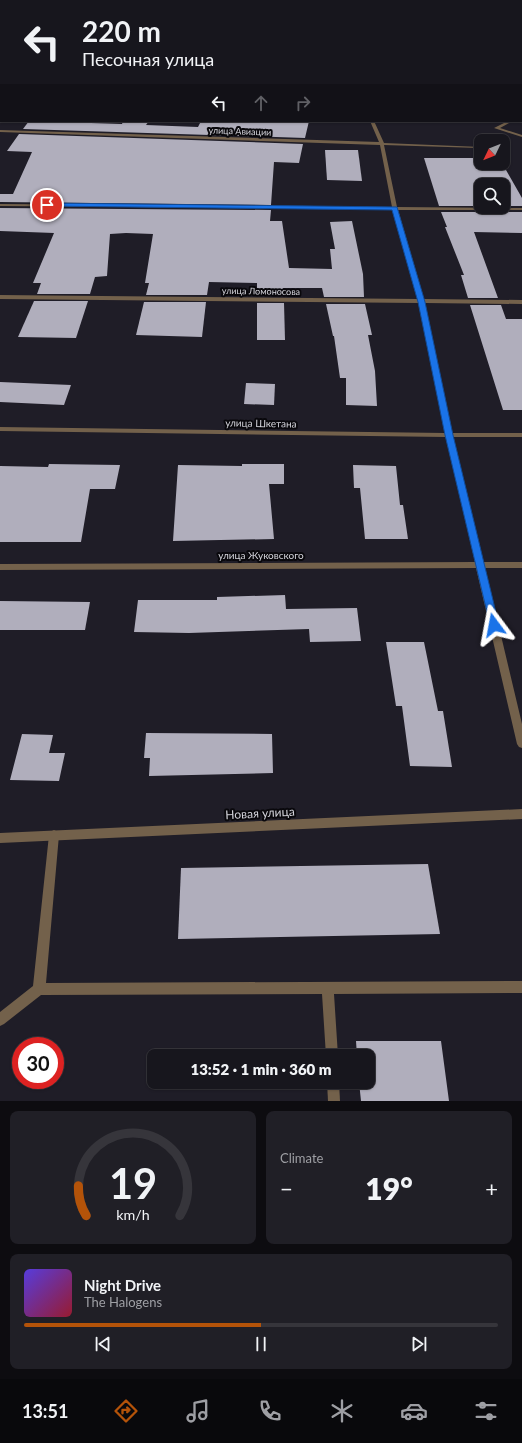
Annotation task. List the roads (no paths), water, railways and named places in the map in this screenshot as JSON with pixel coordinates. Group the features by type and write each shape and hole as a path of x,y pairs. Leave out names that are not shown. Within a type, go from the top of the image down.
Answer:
{"street":[{"path":"372,122 382,144 395,208 422,302 449,435 481,565 522,744"},
{"path":"509,122 496,128 522,136"},
{"name":"улица Авиации","path":"0,131 474,146"},
{"path":"0,205 522,209"},
{"name":"улица Ломоносова","path":"0,297 522,302"},
{"name":"улица Шкетана","path":"0,429 522,435"},
{"name":"улица Жуковского","path":"0,567 522,565"},
{"name":"Новая улица","path":"0,838 522,814"},
{"path":"39,989 54,835"},
{"path":"0,1020 39,989 522,987"},
{"path":"328,988 332,1049"},
{"path":"333,1089 334,1101"}]}
